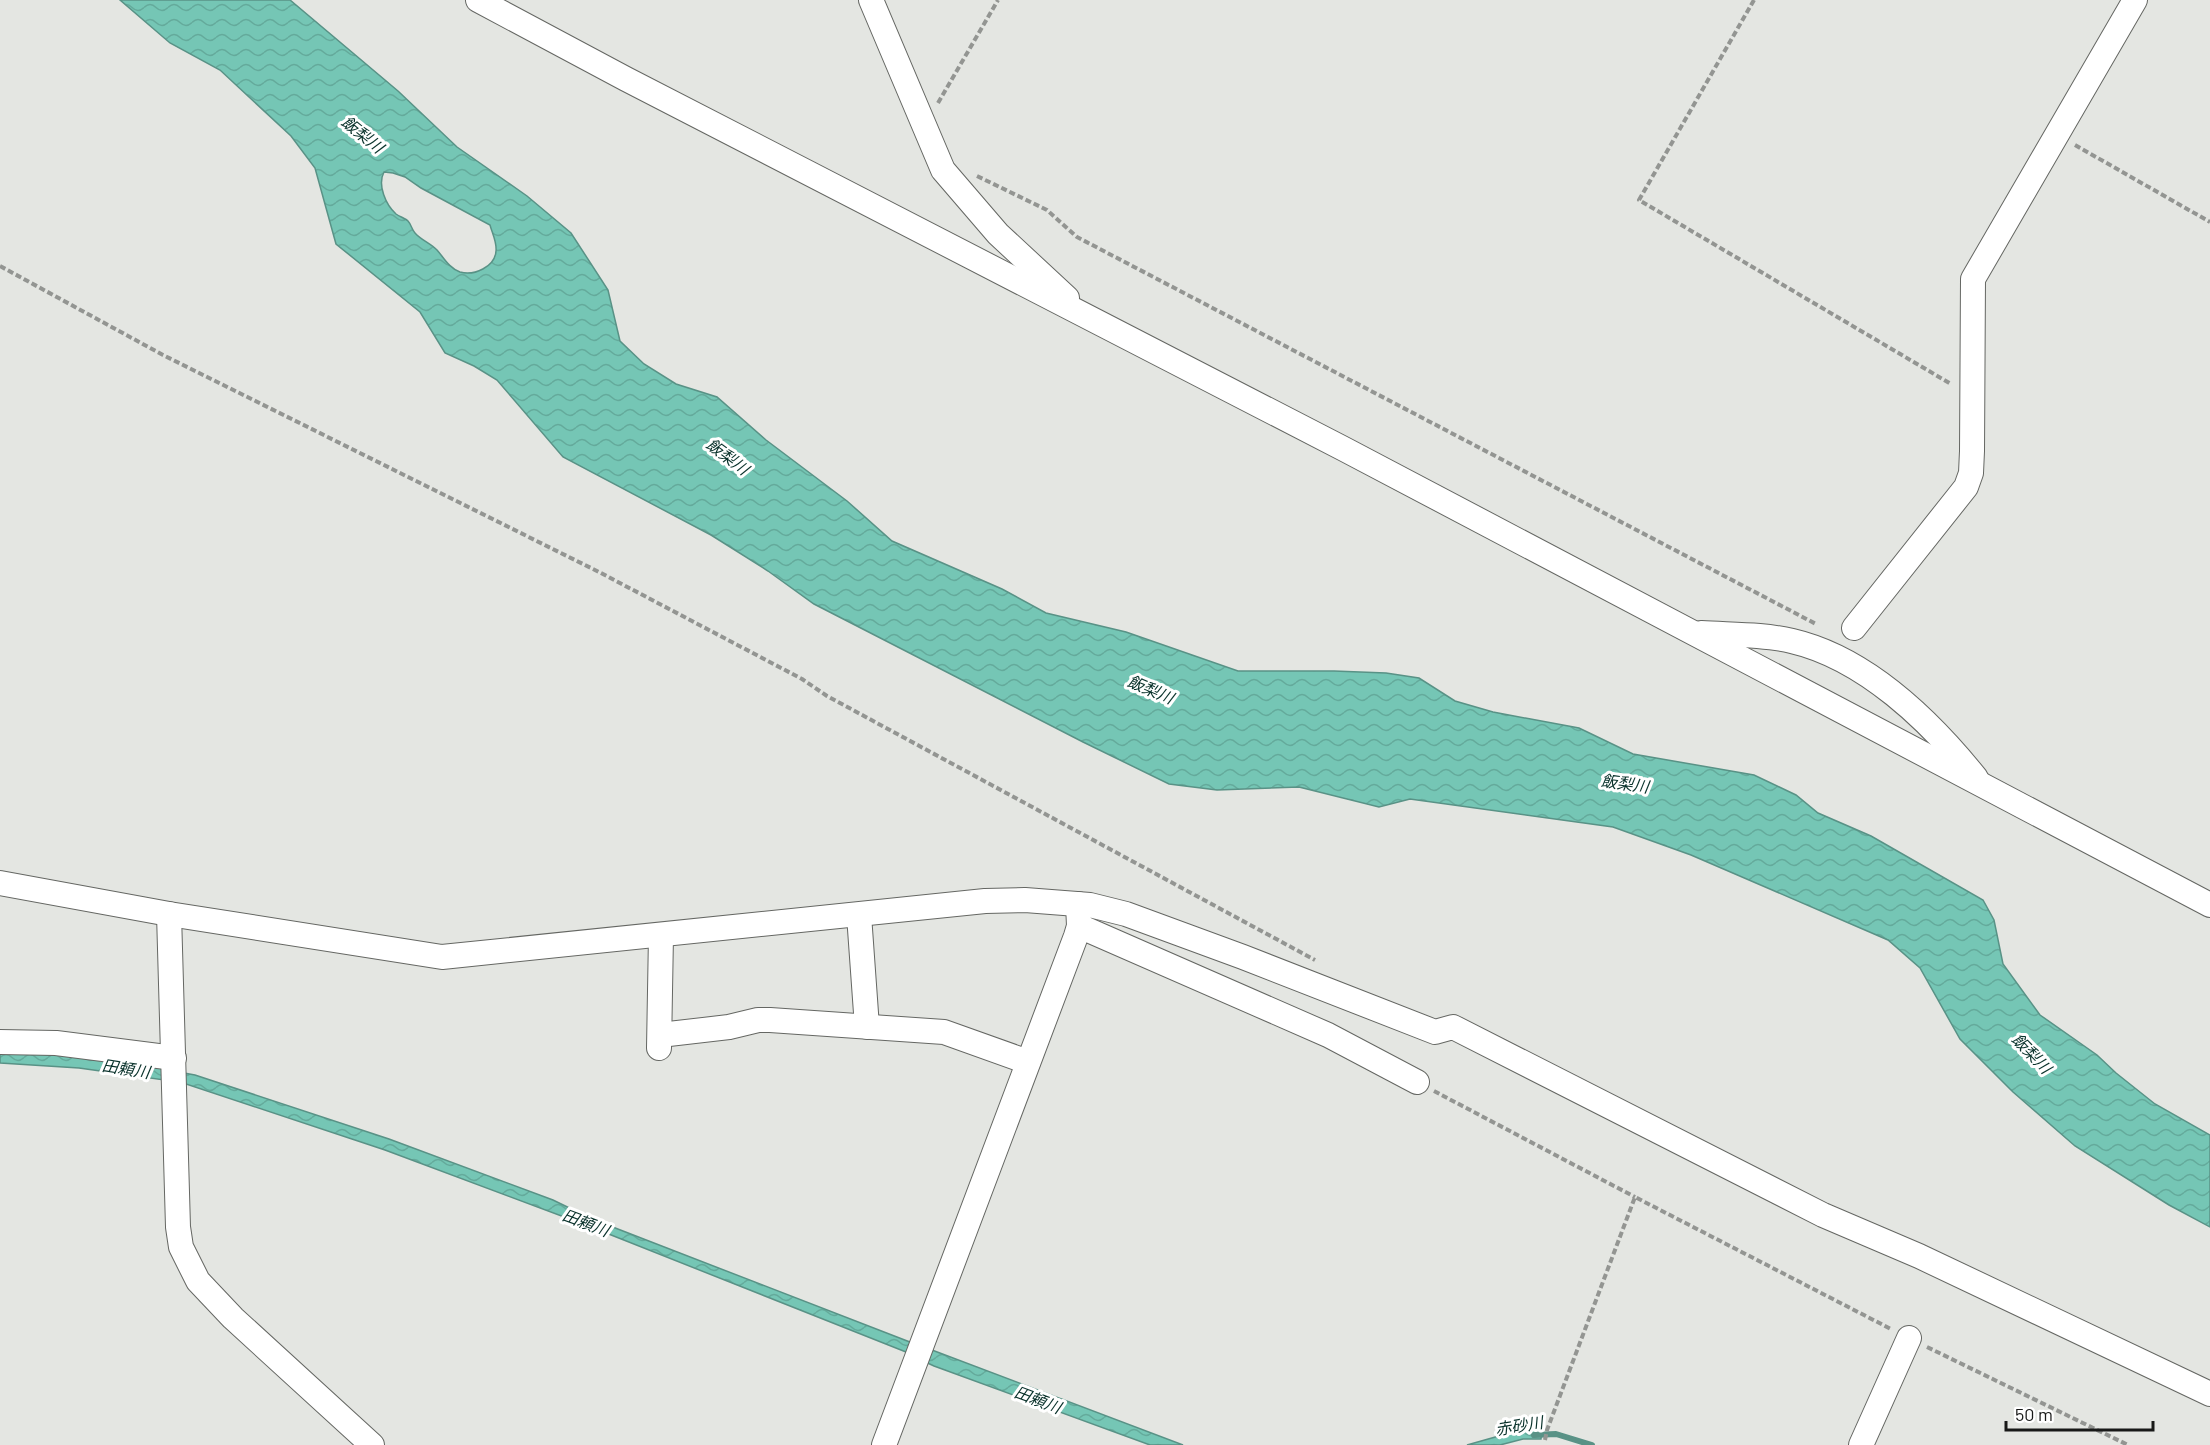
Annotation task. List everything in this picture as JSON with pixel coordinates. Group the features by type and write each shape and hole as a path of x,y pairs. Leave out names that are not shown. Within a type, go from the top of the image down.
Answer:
{"street":[{"path":"478,0 626,79 1344,449 2210,905"},
{"path":"871,0 943,170 998,234 1091,320"},
{"path":"1839,641 1966,487 1971,473 1973,279 2134,0"},
{"path":"1692,632 1792,641 1839,641 1885,687 1915,711 1950,746 1982,786"},
{"path":"0,883 169,914 442,957 985,901 1025,900 1078,915 1328,1035 1417,1082"},
{"path":"1078,915 1101,907 1145,920 1435,1032 1453,1027 1822,1215 1919,1256 2210,1394"},
{"path":"169,914 178,1227 181,1247 198,1281 234,1318 372,1445"},
{"path":"859,915 867,1027"},
{"path":"884,1445 1028,1062 1078,915"},
{"path":"661,935 660,1041 758,1020 944,1032 1028,1062"},
{"path":"0,1042 56,1043 104,1048 174,1062"},
{"path":"1862,1445 1909,1338"}],"path":[{"path":"922,122 931,116 998,0"},
{"path":"1754,0 1639,200 1972,396"},
{"path":"2057,134 2210,222"},
{"path":"973,173 1047,210 1077,237 1839,641"},
{"path":"0,266 173,360 599,572 802,679 827,696 1319,962"},
{"path":"1417,1082 1909,1338 2128,1445"},
{"path":"1545,1440 1635,1197"}],"water":[{"name":"飯梨川","path":"120,0 290,0 398,91 457,147 527,196 571,233 608,290 620,341 644,364 676,384 717,397 766,440 847,501 892,541 1002,589 1046,613 1126,632 1238,671 1386,673 1419,678 1455,701 1493,712 1579,728 1633,754 1754,775 1796,795 1818,813 1871,836 1983,900 1994,920 2003,964 2040,1015 2097,1055 2155,1104 2210,1135 2210,1227 2169,1205 2075,1146 2013,1092 1960,1039 1920,968 1888,940 1691,855 1613,827 1410,799 1379,807 1299,787 1217,790 1169,784 814,604 768,571 711,535 563,457 497,380 474,366 445,353 420,312 336,244 315,168 291,136 220,70 170,43","holes":["384,172 405,177 490,225 496,248 492,262 483,269 471,273 460,272 450,265 437,250 415,233 408,221 396,214 389,205 382,189 382,177"]},
{"name":"田頼川","path":"0,1052 45,1052 164,1066 164,1080 79,1068 0,1063"},
{"name":"田頼川","path":"184,1073 389,1139 553,1200 592,1219 915,1344 911,1354 591,1227 385,1150 183,1083"},
{"name":"田頼川","path":"924,1347 1183,1445 1150,1445 934,1366 919,1359"},
{"path":"1528,1429 1542,1430 1541,1439 1523,1439 1500,1445 1467,1445 1513,1432"}],"waterway":[{"name":"赤砂川","path":"1534,1435 1556,1434 1592,1445"}]}
